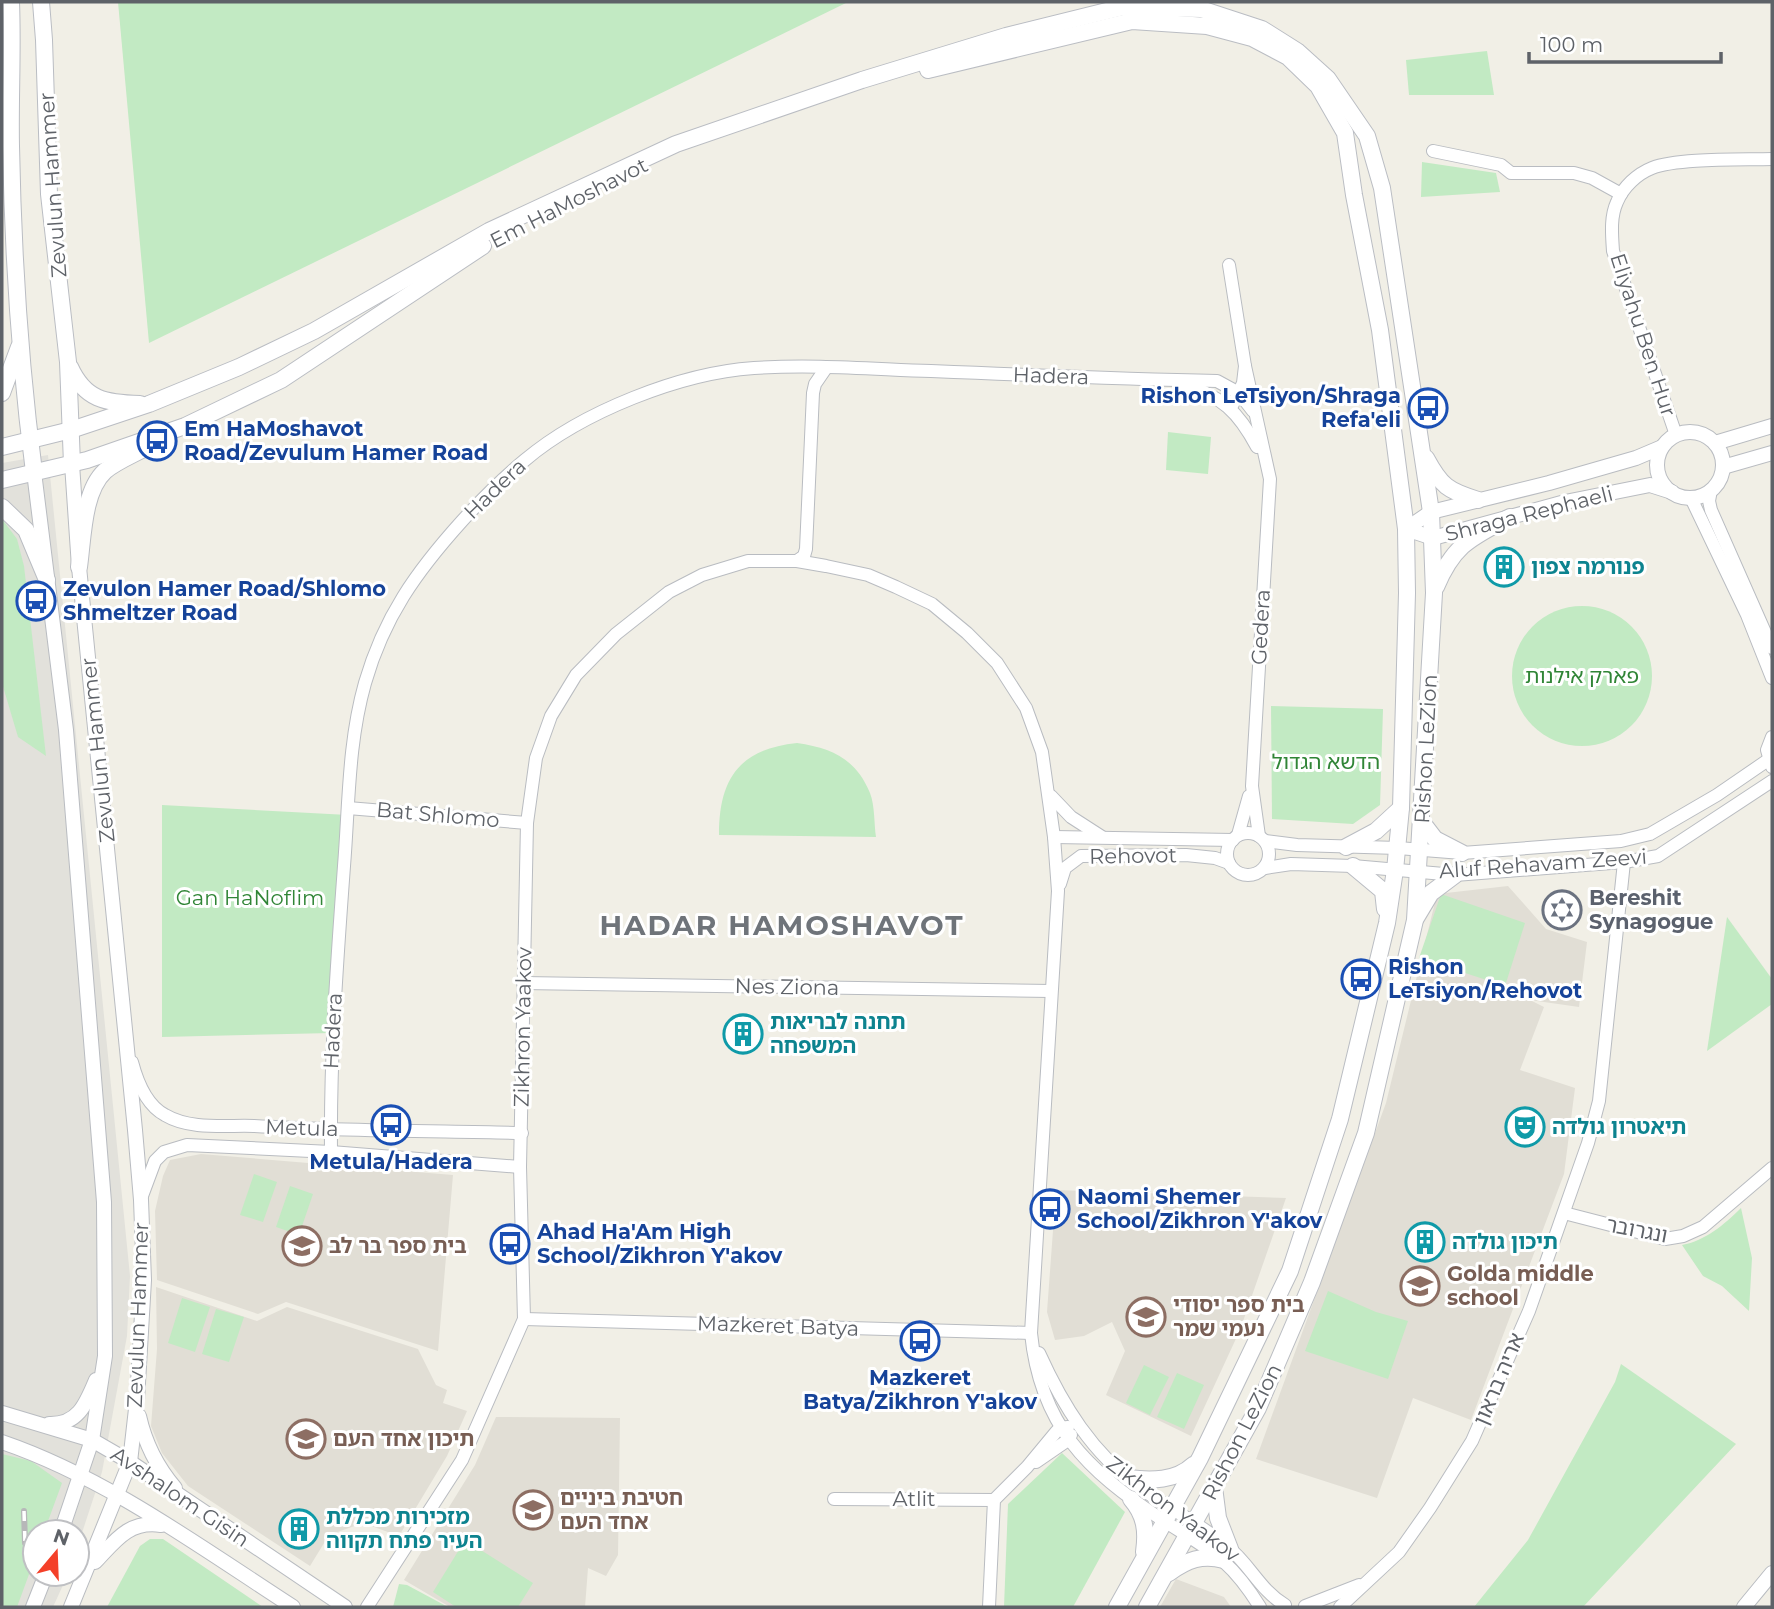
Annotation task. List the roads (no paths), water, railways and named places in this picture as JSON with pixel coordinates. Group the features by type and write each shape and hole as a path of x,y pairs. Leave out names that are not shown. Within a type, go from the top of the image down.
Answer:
{"main road":[{"name":"Zevulun Hammer","path":"11,2 11,146 21,341 34,472"},
{"name":"Zevulun Hammer","path":"41,2 49,194 68,362 72,464"},
{"name":"Rishon LeZion","path":"1127,14 1200,9 1262,29 1297,51 1328,79 1367,136 1382,188 1430,512 1434,593 1415,920 1366,1133 1312,1282 1258,1408 1147,1607"},
{"name":"Em HaMoshavot","path":"2,447 71,430 149,404 239,367 314,331 489,231 676,144 862,80 1006,36 1127,14"},
{"name":"Em HaMoshavot","path":"2,480 72,464 185,426 281,380 509,228 685,145 861,86 1127,14"},
{"name":"Rishon LeZion","path":"1117,1607 1200,1458 1290,1271 1340,1119 1387,923 1398,848 1407,593 1406,528 1380,330 1345,133 1318,86 1288,57 1252,38 1207,26 1127,14"},
{"path":"2,393 21,341"},
{"path":"68,362 78,386 97,399 149,404"},
{"path":"79,567 86,514 94,484 105,471 185,426"},
{"path":"1420,445 1436,476 1447,489 1478,500"},
{"path":"2,507 26,530 47,580"},
{"path":"1434,593 1444,568 1454,553 1469,539 1510,517"},
{"path":"1346,847 1376,831 1401,808"},
{"path":"1422,822 1435,839 1461,853"},
{"path":"1353,866 1383,891 1387,923"},
{"path":"1415,920 1431,893 1455,875"},
{"path":"1128,1478 1153,1480 1178,1475 1200,1458"},
{"path":"1164,1577 1179,1565 1196,1558 1227,1554 1214,1487"},
{"path":"1131,1499 1138,1507 1145,1525 1142,1562"}],"street":[{"path":"1433,151 1501,166 1511,173 1574,173 1591,178 1621,194 1638,176 1652,168 1772,159"},
{"name":"Eliyahu Ben Hur","path":"1621,194 1614,212 1613,251 1676,435"},
{"name":"Gedera","path":"1229,265 1253,411 1269,469 1252,786 1255,820 1262,839"},
{"path":"1217,381 1231,379 1240,374 1245,366"},
{"name":"Gedera","path":"1231,408 1245,375 1245,366"},
{"name":"Hadera","path":"331,1152 332,1033 351,745 365,682 389,618 427,559 489,492 528,457 565,432 610,408 662,388 714,374 753,368 1217,381 1239,393 1253,411"},
{"path":"792,368 803,377 813,393"},
{"path":"797,561 806,550 813,393 815,384 826,368"},
{"name":"Hadera","path":"1171,380 1201,390 1231,408"},
{"path":"1231,408 1248,430 1269,469"},
{"path":"1715,443 1772,426"},
{"path":"1697,432 1715,443 1720,450 1723,467 1717,484 1711,490 1691,498 1672,492 1660,477 1658,456 1662,447 1676,435 1697,432"},
{"name":"Shraga Rephaeli","path":"1406,528 1430,512 1623,462 1662,447"},
{"path":"1723,467 1772,453"},
{"name":"Zevulun Hammer","path":"72,464 79,567 128,1046 141,1200 144,1280 137,1400 130,1462 91,1563"},
{"name":"Zevulun Hammer","path":"34,472 66,730 104,1202 105,1356 92,1440 66,1518"},
{"name":"Shraga Rephaeli","path":"1406,528 1433,538 1565,502 1650,485 1672,492"},
{"path":"1711,490 1711,510 1772,648"},
{"path":"1691,498 1747,615 1772,678"},
{"path":"806,550 813,564"},
{"name":"Zikhron Yaakov","path":"367,1607 462,1460 524,1319 520,1167 527,823 536,758 551,716 576,675 615,634 669,592 702,575 748,561 797,561 868,575 932,604 997,663 1026,708 1042,752 1049,793 1058,891 1031,1333 1040,1381 1060,1428 1098,1472 1131,1499 1168,1515 1248,1566 1265,1591 1282,1606"},
{"path":"1770,764 1767,750 1772,737"},
{"name":"Aluf Rehavam Zeevi","path":"1398,848 1461,853 1621,841 1650,834 1770,764"},
{"name":"Aluf Rehavam Zeevi","path":"1417,872 1455,875 1624,862 1658,856 1772,781"},
{"name":"Gedera","path":"1235,838 1252,786"},
{"path":"1049,793 1057,805 1071,817 1105,838"},
{"name":"Bat Shlomo","path":"348,808 527,823"},
{"path":"1398,848 1279,844 1252,834 1235,838 1227,853 1234,871 1247,876 1265,868 1291,863 1417,872"},
{"name":"Rehovot","path":"1054,837 1235,838"},
{"path":"1262,839 1269,855 1265,868"},
{"name":"Rehovot","path":"1058,891 1065,868 1081,856 1186,855 1215,858 1229,863"},
{"name":"אריה בראון","path":"1340,1607 1386,1566 1412,1536 1472,1440 1529,1311 1588,1143 1599,1101 1624,862"},
{"name":"Nes Ziona","path":"523,983 1051,991"},
{"name":"Metula","path":"128,1046 139,1084 146,1094 162,1114 185,1123 522,1133"},
{"name":"Metula","path":"141,1200 155,1161 164,1152 187,1145 331,1152 520,1167"},
{"name":"ונגרובר","path":"1564,1213 1665,1239 1683,1236 1703,1227 1772,1168"},
{"name":"Mazkeret Batya","path":"524,1319 1031,1333"},
{"name":"Zikhron Yaakov","path":"1031,1333 1052,1381 1078,1426 1102,1456 1168,1515"},
{"path":"42,1423 59,1424 70,1421 81,1413 105,1356"},
{"path":"137,1400 142,1427 154,1457 171,1483 193,1506"},
{"name":"Avshalom Gisin","path":"2,1413 92,1440 130,1462 345,1607"},
{"path":"989,1607 994,1500 1060,1428 1078,1426"},
{"path":"1027,1467 1068,1440 1078,1426"},
{"name":"Avshalom Gisin","path":"2,1442 34,1453 118,1496 293,1607"},
{"name":"Atlit","path":"834,1499 994,1500"},
{"path":"91,1566 123,1532 148,1523 166,1526"},
{"name":"Zikhron Yaakov","path":"1227,1554 1260,1607"},
{"path":"1744,1607 1772,1573"},
{"name":"אריה בראון","path":"1282,1606 1293,1603 1306,1606 1369,1580"},
{"path":"33,1607 40,1588"},
{"name":"Zevulun Hammer","path":"71,1607 80,1588"}],"railway":[{"path":"24,1511 24,1518"}],"place":[{"name":"Rishon LeTsiyon/Shraga Refa'eli","path":"1428,408"},
{"name":"Em HaMoshavot Road/Zevulum Hamer Road","path":"157,441"},
{"name":"פנורמה צפון","path":"1504,567"},
{"name":"Zevulon Hamer Road/Shlomo Shmeltzer Road","path":"36,601"},
{"name":"Bereshit Synagogue","path":"1562,910"},
{"name":"Rishon LeTsiyon/Rehovot","path":"1361,979"},
{"name":"תחנה לבריאות המשפחה","path":"743,1034"},
{"name":"Metula/Hadera","path":"391,1125"},
{"name":"תיאטרון גולדה","path":"1525,1127"},
{"name":"Naomi Shemer School/Zikhron Y'akov","path":"1050,1209"},
{"name":"תיכון גולדה","path":"1425,1242"},
{"name":"Ahad Ha'Am High School/Zikhron Y'akov","path":"510,1244"},
{"name":"בית ספר בר לב","path":"302,1246"},
{"name":"Golda middle school","path":"1420,1286"},
{"name":"בית ספר יסודי נעמי שמר","path":"1146,1317"},
{"name":"Mazkeret Batya/Zikhron Y'akov","path":"920,1341"},
{"name":"תיכון אחד העם","path":"306,1439"},
{"name":"חטיבת ביניים אחד העם","path":"533,1510"},
{"name":"מזכירות מכללת העיר פתח תקווה","path":"299,1529"}],"district":[{"name":"HADAR HAMOSHAVOT","path":"782,925"}],"park label":[{"name":"פארק אילנות","path":"1582,676"},
{"name":"הדשא הגדול","path":"1326,762"},
{"name":"Gan HaNoflim","path":"250,898"}]}
